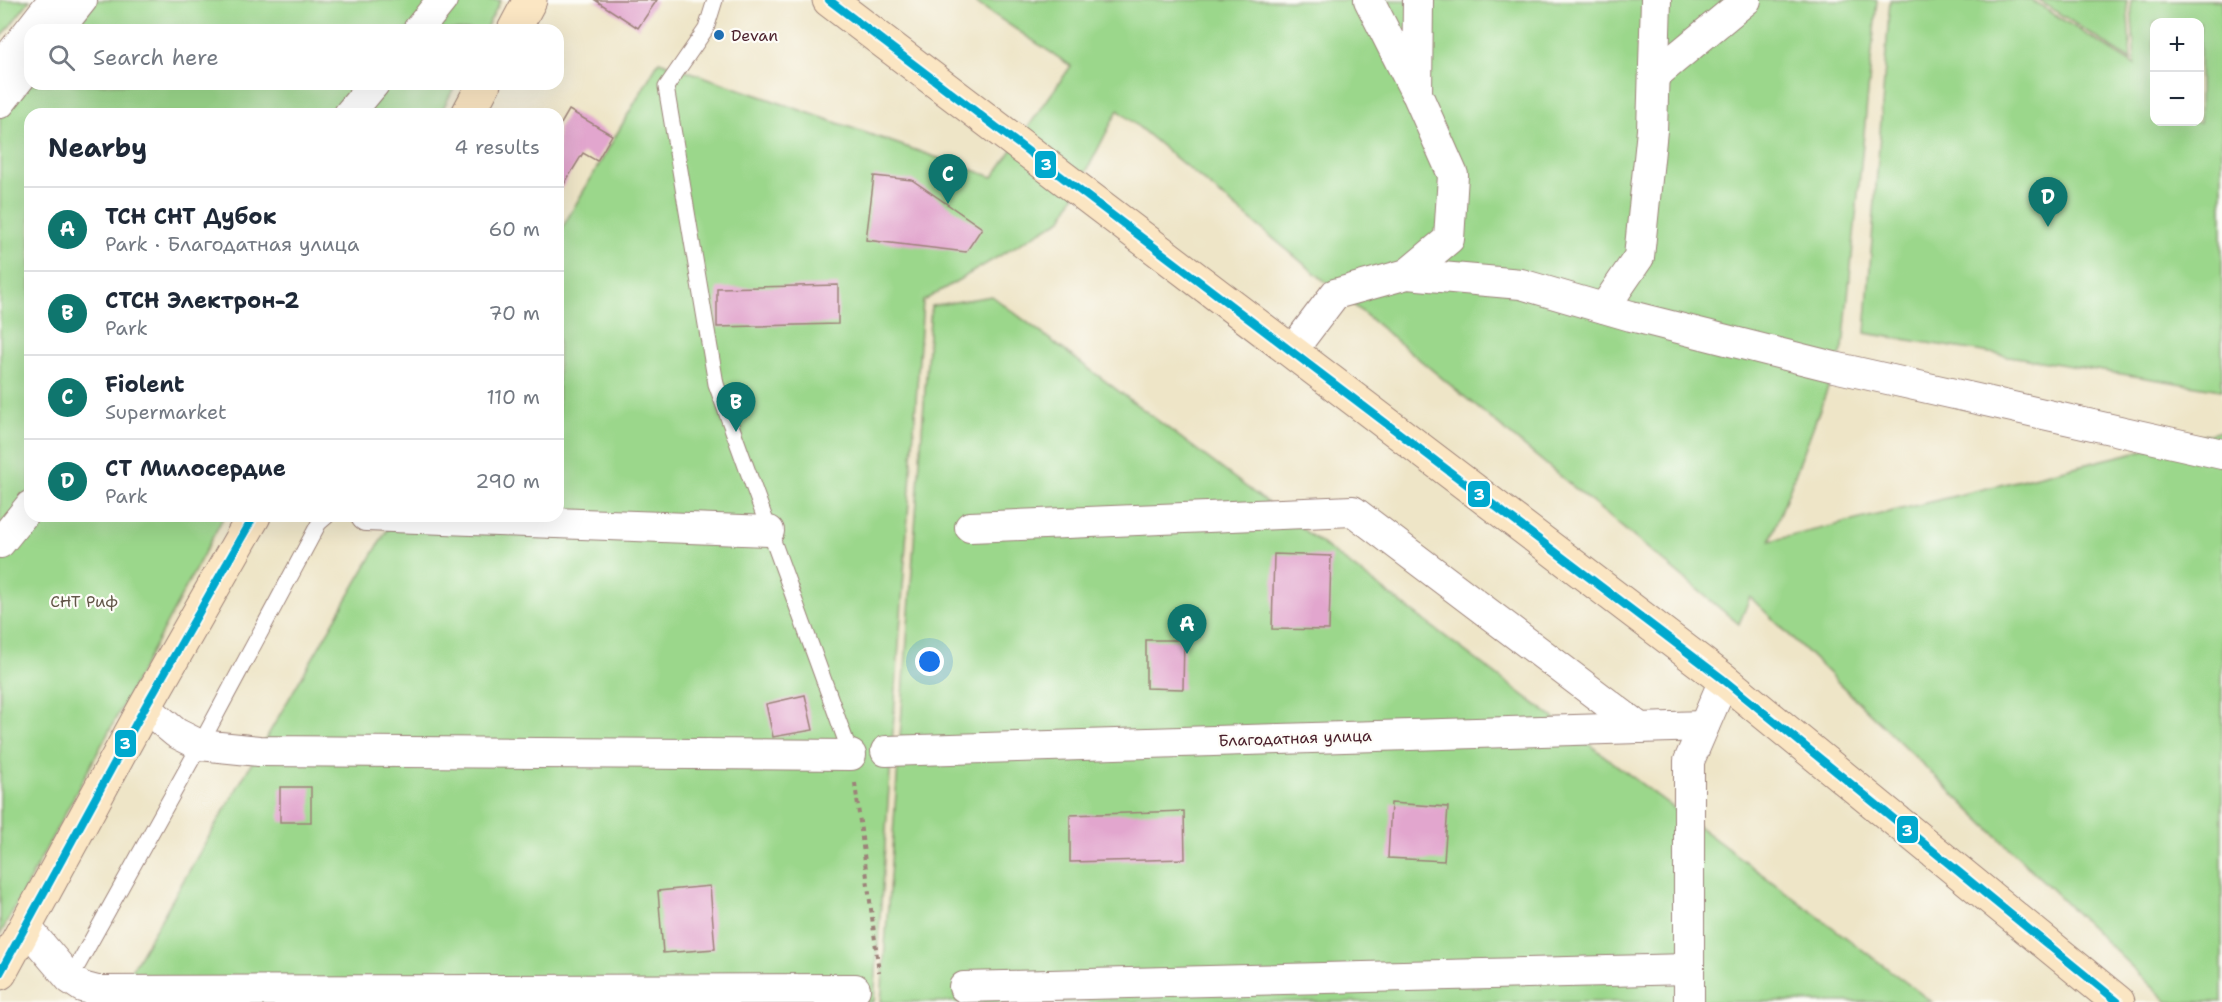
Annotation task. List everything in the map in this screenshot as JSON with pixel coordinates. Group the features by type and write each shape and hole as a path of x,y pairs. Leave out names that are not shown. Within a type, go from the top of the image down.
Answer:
{"main road":[{"path":"517,24 530,0"},
{"path":"829,0 1724,680 2118,1002"},
{"path":"471,108 481,90"},
{"path":"0,973 145,707 251,522"}],"street":[{"path":"34,24 53,0"},
{"path":"63,24 82,0"},
{"path":"423,24 442,0"},
{"path":"1369,0 1417,94 1453,175 1449,239 1407,274"},
{"path":"1417,94 1418,0"},
{"path":"1604,308 1638,257 1652,130 1656,0"},
{"path":"1654,76 1746,0"},
{"path":"0,68 24,37"},
{"path":"0,103 24,73"},
{"path":"354,108 369,90"},
{"path":"1292,352 1335,294 1407,274 1521,284 1604,308 1834,367 2222,454"},
{"path":"969,527 1353,511 1640,728"},
{"path":"0,543 24,513"},
{"path":"527,522 769,531"},
{"path":"1689,1002 1689,761 1724,680"},
{"path":"145,707 176,733 200,745 260,751 851,755"},
{"name":"Благодатная улица","path":"886,751 1704,726"},
{"path":"26,927 70,979 82,987 98,991 867,984"},
{"path":"964,987 1689,969"}],"lane":[{"path":"714,0 706,29 666,87 716,384 851,755"},
{"path":"70,979 320,522"}],"path":[{"path":"851,755 867,984"}],"green space":[{"path":"0,0 30,0 0,39"},
{"path":"71,0 501,0 488,24 52,24"},
{"path":"972,0 1877,0 1843,348 1770,541 2222,431 2222,1002 2168,1002 1750,597 1739,624 1118,110 1062,219 923,301 874,1002 113,1002 392,522 564,522 564,225 659,61 993,177 1071,66"},
{"path":"1890,0 2031,0 2135,65 2131,0 2222,0 2222,390 1865,333"},
{"path":"2038,0 2127,0 2131,60"},
{"name":"СНТ Риф","path":"24,85 24,90 453,90 443,108 24,108 24,522 221,522 0,935 0,89"},
{"path":"992,296 1932,1002 881,1002 931,306"}],"building":[{"path":"595,0 657,0 638,28"},
{"path":"569,110 612,135 597,161 583,153 564,184 564,119"},
{"path":"874,176 912,180 982,228 966,252 866,240"},
{"path":"838,285 838,324 717,327 717,288"},
{"path":"1274,554 1331,556 1329,630 1272,629"},
{"path":"1146,640 1184,640 1183,689 1146,688"},
{"path":"805,695 813,730 773,737 766,704"},
{"path":"280,787 311,787 311,822 280,822"},
{"path":"1391,803 1448,807 1444,861 1388,858"},
{"path":"1184,811 1185,859 1070,862 1070,815"},
{"path":"710,886 715,949 663,953 658,891"}],"transit line":[{"name":"3","path":"829,0 1724,680 2118,1002"},
{"name":"3","path":"0,973 145,707 251,522"}],"place":[{"name":"Devan","path":"719,35"},
{"name":"Fiolent","path":"948,204"},
{"name":"СТ Милосердие","path":"2048,227"},
{"name":"СТСН Электрон-2","path":"736,432"},
{"name":"ТСН СНТ Дубок","path":"1187,654"}]}
